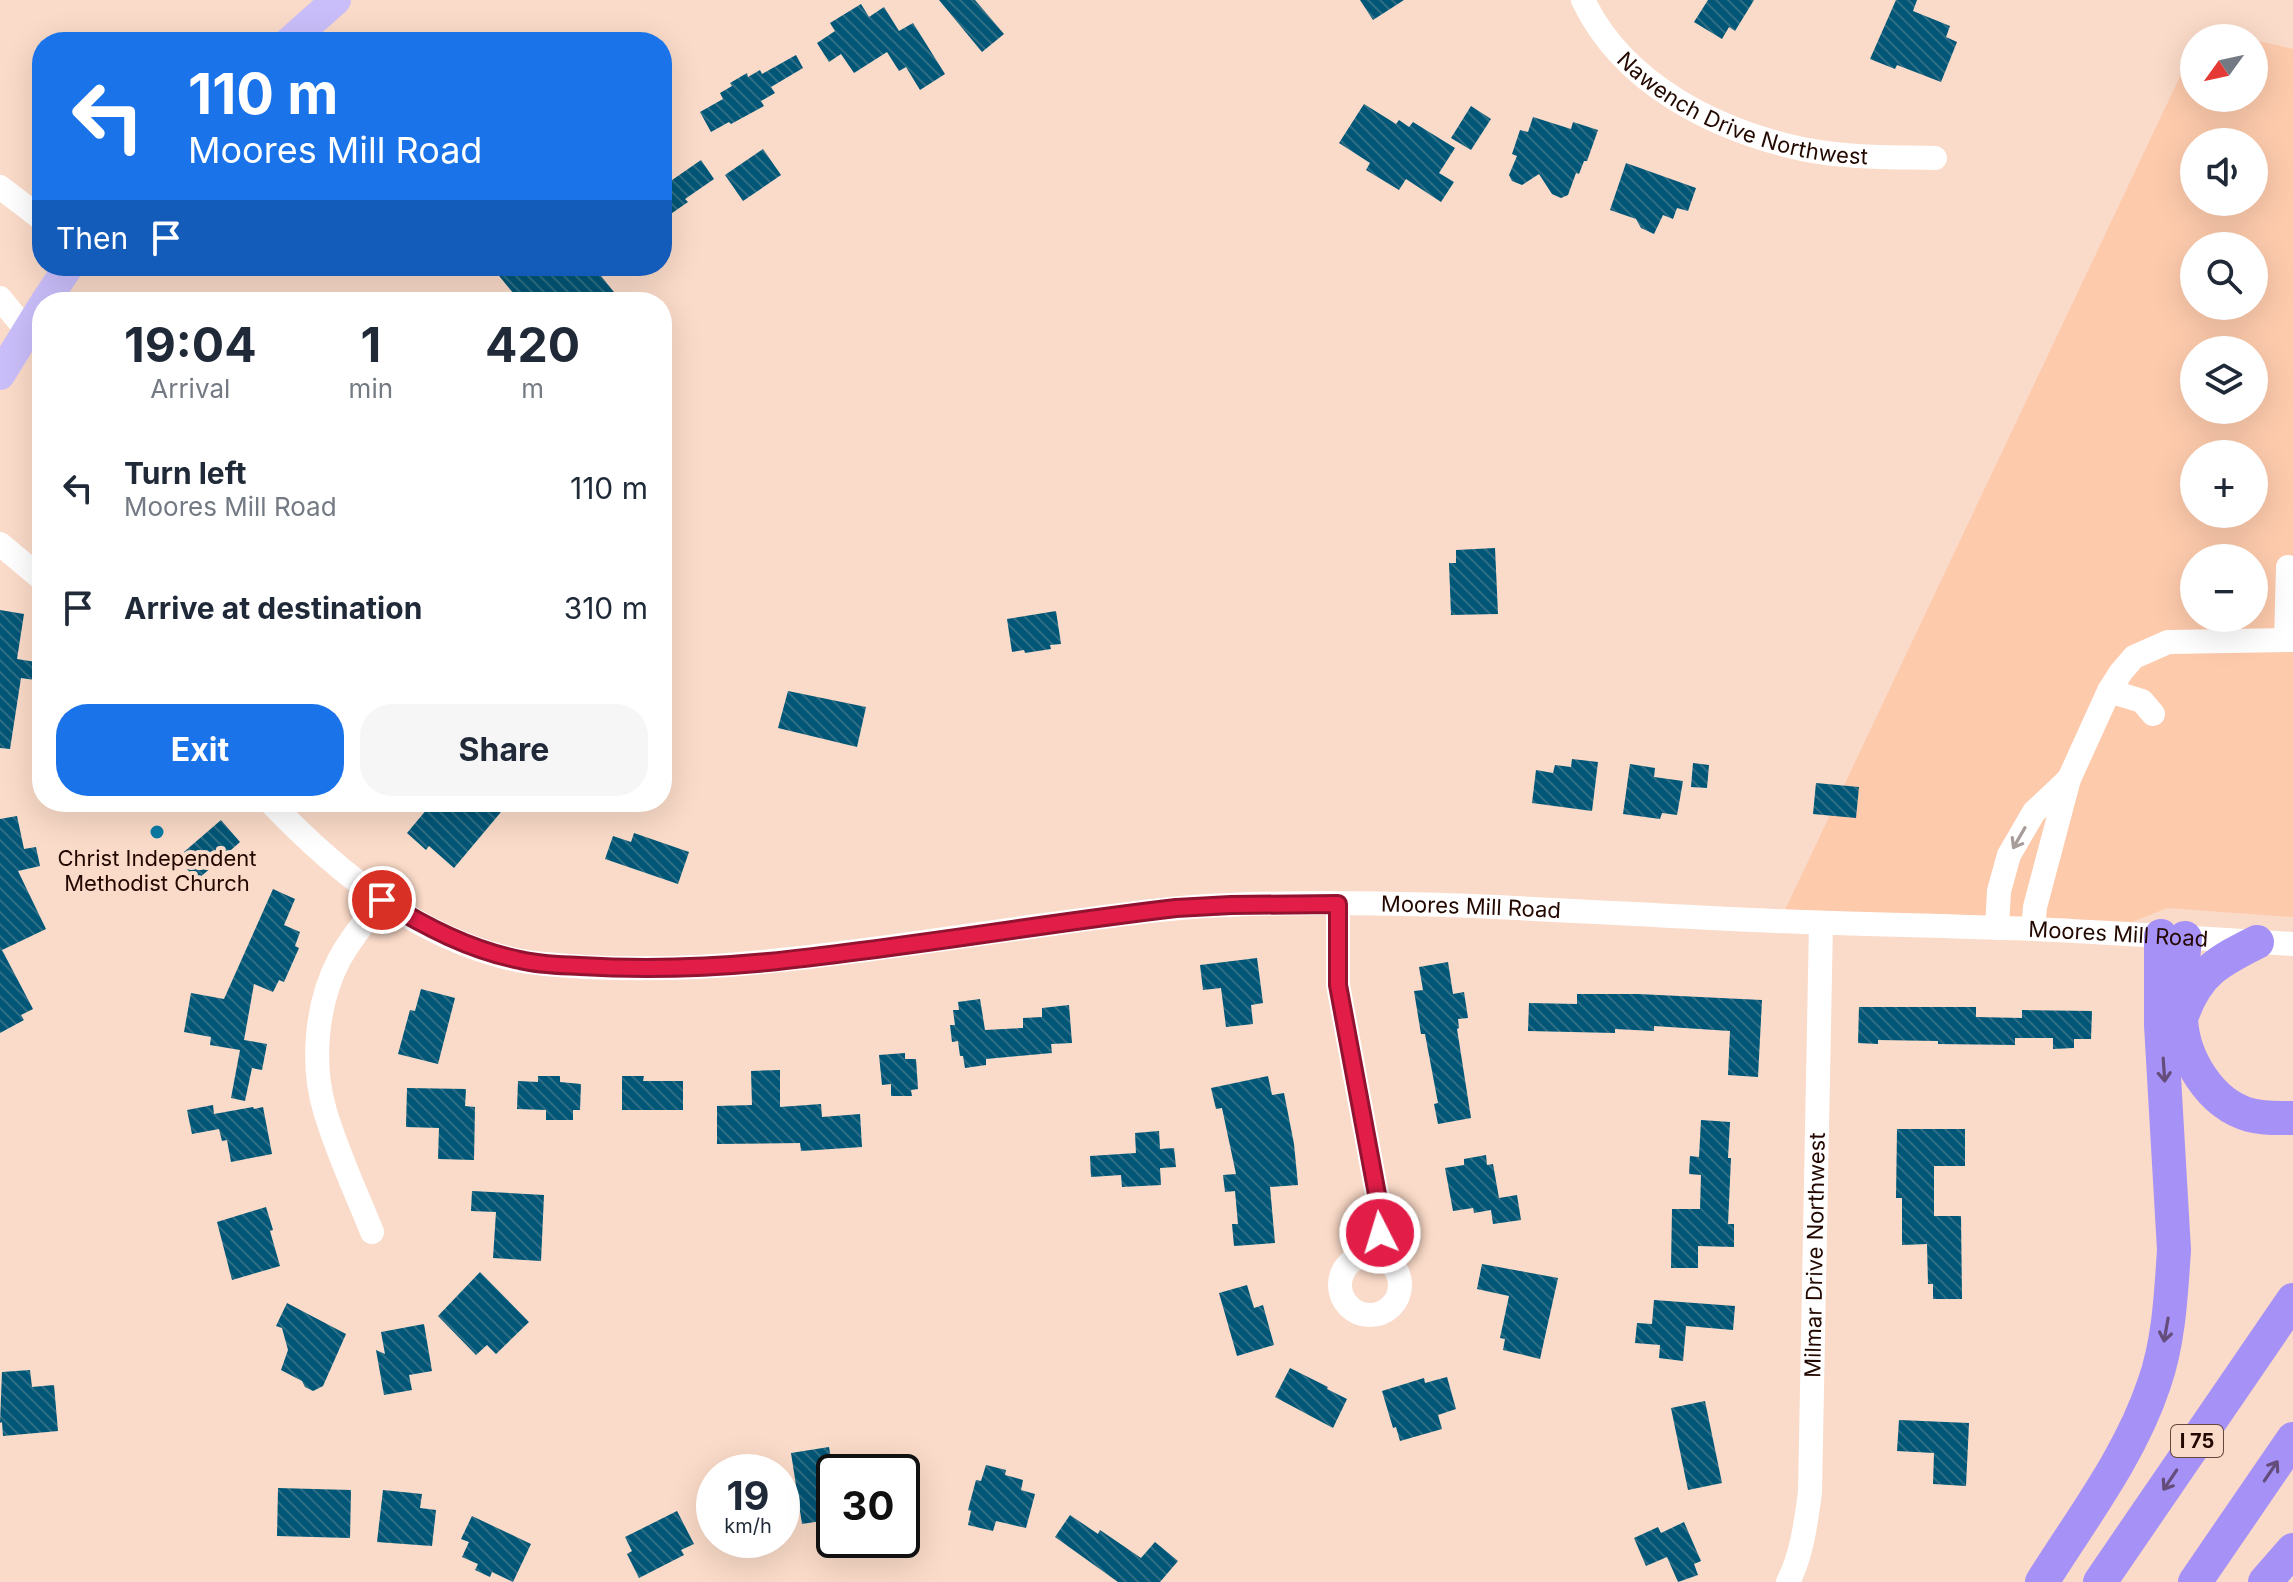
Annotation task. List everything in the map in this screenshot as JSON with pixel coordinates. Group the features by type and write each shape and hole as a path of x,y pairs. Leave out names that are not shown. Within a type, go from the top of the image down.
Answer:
{"highway":[{"path":"2173,937 2180,1021 2194,1066 2208,1087 2227,1104 2248,1114 2271,1119 2293,1118"},
{"path":"2042,1582 2130,1443 2155,1381 2162,1352 2171,1298 2174,1250 2161,1025 2173,937"},
{"path":"2180,1021 2190,996 2205,975 2257,942"},
{"name":"I 75","path":"2100,1582 2293,1300"},
{"path":"2195,1582 2293,1439"},
{"path":"2265,1582 2293,1550"}],"main road":[{"path":"300,32 333,1"},
{"path":"0,375 32,322"}],"street":[{"name":"Nawench Drive Northwest","path":"1583,0 1599,28 1646,80 1711,118 1804,149 1859,156 1935,158"},
{"path":"0,187 32,211"},
{"path":"0,298 32,318"},
{"path":"0,544 32,571"},
{"path":"2033,929 2035,907 2069,779 2109,691 2134,657 2168,642 2289,640 2288,567"},
{"path":"2109,691 2142,701 2153,714"},
{"path":"1997,928 1999,891 2009,855 2034,812 2069,779"},
{"name":"Moores Mill Road","path":"280,812 334,864 382,900 439,933 468,946 507,957 553,965 652,969 729,965 813,957 1176,908 1231,905 1338,904 1575,911 2033,929 2293,944"},
{"path":"372,1232 324,1109 318,1072 318,1034 325,998 338,962 357,930 382,900"},
{"path":"1338,904 1338,985 1379,1205 1380,1233 1375,1256"},
{"name":"Milmar Drive Northwest","path":"1788,1582 1794,1570 1810,1492 1821,923"}],"shaded area":[{"path":"2268,43 2293,49 2293,917 2167,908 2080,943 1775,931 2180,77 2180,112 2268,112"}],"building":[{"path":"939,0 975,0 1004,34 982,52"},
{"path":"1360,0 1404,0 1373,20"},
{"path":"1708,0 1754,0 1735,31 1729,27 1722,39 1694,22"},
{"path":"1896,0 1917,0 1913,11 1950,26 1946,37 1957,42 1941,82 1897,65 1895,69 1870,59"},
{"path":"861,4 869,17 884,7 899,31 913,23 945,74 920,90 906,67 899,71 887,52 854,73 841,54 829,62 817,43 835,31 830,23"},
{"path":"796,55 803,68 771,87 775,93 761,101 764,106 711,132 700,112 723,99 720,93 732,86 730,83 747,73 748,77 760,70 762,74"},
{"path":"1364,104 1396,124 1399,120 1409,127 1413,122 1455,148 1439,173 1454,182 1441,202 1406,179 1399,190 1366,170 1370,163 1339,143"},
{"path":"1471,106 1491,119 1471,150 1451,138"},
{"path":"1533,117 1571,129 1573,122 1598,130 1587,161 1584,161 1579,174 1576,173 1568,195 1561,198 1552,194 1539,174 1522,185 1512,181 1509,175 1517,156 1512,154 1520,130 1528,132"},
{"path":"763,149 781,175 743,201 725,175"},
{"path":"701,160 714,179 685,199 688,202 672,213 672,180"},
{"path":"1626,163 1696,188 1688,211 1677,208 1673,219 1663,215 1654,234 1641,228 1636,219 1610,210"},
{"path":"499,276 601,276 614,292 517,292 512,292"},
{"path":"1495,548 1498,614 1451,615 1449,563 1456,563 1456,550"},
{"path":"0,610 24,614 17,659 32,661 32,680 21,678 10,749 0,748"},
{"path":"1056,611 1061,644 1050,645 1051,649 1012,652 1007,619"},
{"path":"788,691 866,707 857,747 778,728"},
{"path":"1572,759 1598,762 1592,811 1532,803 1536,770 1553,773 1555,765 1571,767"},
{"path":"1693,763 1709,765 1707,788 1691,787"},
{"path":"1630,764 1655,768 1654,777 1683,781 1677,815 1662,813 1660,819 1623,814"},
{"path":"1816,783 1859,787 1856,818 1813,814"},
{"path":"425,812 501,812 454,868 429,846 426,850 407,833"},
{"path":"17,816 24,849 36,847 40,866 18,871 46,929 2,950 33,1009 21,1015 24,1020 0,1033 0,819"},
{"path":"221,820 240,842 197,880 177,858"},
{"path":"634,833 689,852 678,884 605,859 613,836 631,842"},
{"path":"273,889 295,899 284,925 300,932 295,946 299,948 284,982 279,980 273,992 254,984 244,1040 267,1044 262,1070 252,1068 245,1101 231,1098 240,1050 210,1045 211,1037 184,1032 191,993 224,999"},
{"path":"1257,958 1263,1003 1251,1005 1253,1024 1226,1027 1221,988 1203,990 1200,965"},
{"path":"1448,962 1453,994 1464,992 1468,1018 1458,1019 1457,1029 1471,1118 1438,1124 1434,1104 1438,1103 1414,991 1423,990 1419,967"},
{"path":"421,989 455,998 438,1064 398,1054 410,1010 415,1011"},
{"path":"1577,994 1762,1000 1758,1077 1728,1075 1730,1031 1654,1026 1654,1031 1615,1029 1615,1033 1528,1031 1529,1003 1577,1004"},
{"path":"980,999 985,1030 1023,1028 1023,1018 1042,1017 1042,1008 1069,1005 1072,1043 1051,1044 1052,1053 986,1059 986,1065 965,1068 958,1041 952,1042 950,1025 955,1025 953,1010 959,1010 958,1002"},
{"path":"1859,1007 1976,1007 1976,1017 2022,1018 2022,1010 2092,1011 2091,1039 2074,1039 2074,1048 2053,1049 2053,1038 2015,1038 2015,1045 1878,1040 1878,1044 1858,1043"},
{"path":"905,1053 905,1059 916,1059 918,1089 911,1090 912,1096 891,1096 891,1084 882,1085 879,1055"},
{"path":"780,1070 780,1107 821,1104 822,1117 860,1114 862,1147 801,1151 800,1143 717,1144 717,1106 752,1105 751,1071"},
{"path":"538,1076 560,1076 560,1082 581,1084 580,1110 573,1110 573,1120 546,1120 546,1110 517,1109 518,1081 538,1082"},
{"path":"622,1076 644,1076 643,1081 683,1081 683,1110 622,1110"},
{"path":"1268,1076 1272,1095 1284,1093 1298,1185 1270,1187 1275,1243 1234,1246 1232,1224 1238,1224 1235,1191 1225,1192 1223,1175 1236,1174 1222,1108 1216,1109 1211,1088"},
{"path":"407,1088 466,1089 465,1106 475,1107 474,1160 438,1159 439,1128 406,1127"},
{"path":"213,1105 214,1114 263,1107 272,1154 231,1162 227,1140 222,1141 219,1129 192,1134 187,1110"},
{"path":"1701,1120 1730,1122 1728,1224 1734,1224 1734,1247 1698,1246 1698,1268 1671,1268 1672,1209 1700,1209 1701,1175 1689,1174 1690,1156 1699,1157"},
{"path":"1897,1129 1965,1129 1965,1166 1934,1166 1934,1216 1961,1216 1962,1299 1933,1299 1933,1284 1928,1284 1927,1244 1902,1245 1902,1198 1896,1198"},
{"path":"1159,1131 1160,1149 1174,1148 1176,1167 1160,1168 1161,1185 1122,1187 1121,1175 1091,1177 1090,1156 1136,1153 1135,1133"},
{"path":"1486,1155 1487,1165 1493,1164 1499,1198 1517,1195 1521,1220 1493,1224 1491,1210 1474,1213 1473,1208 1453,1211 1445,1168 1464,1165 1464,1159"},
{"path":"472,1191 544,1195 541,1261 493,1258 496,1212 471,1211"},
{"path":"266,1207 280,1266 232,1280 217,1222"},
{"path":"1482,1264 1558,1278 1540,1359 1503,1350 1505,1339 1500,1338 1509,1296 1477,1289"},
{"path":"480,1272 529,1322 496,1354 487,1345 476,1355 438,1316"},
{"path":"1247,1285 1254,1308 1263,1305 1274,1345 1237,1356 1219,1293"},
{"path":"1654,1300 1735,1306 1733,1330 1686,1326 1683,1361 1659,1358 1660,1345 1635,1343 1637,1323 1652,1324"},
{"path":"287,1303 346,1334 323,1386 313,1391 281,1370 288,1350 282,1328 276,1326"},
{"path":"424,1324 432,1371 409,1375 412,1390 384,1395 376,1350 385,1354 381,1332"},
{"path":"1290,1368 1347,1399 1333,1428 1275,1397"},
{"path":"30,1370 32,1387 54,1385 58,1431 3,1436 0,1423 2,1372"},
{"path":"1447,1377 1456,1409 1438,1415 1442,1429 1400,1441 1382,1391 1424,1378 1425,1383"},
{"path":"1705,1401 1722,1483 1688,1490 1671,1408"},
{"path":"1899,1420 1969,1423 1966,1486 1933,1484 1934,1453 1897,1451"},
{"path":"829,1447 830,1454 816,1454 816,1522 802,1524 800,1454 791,1453"},
{"path":"986,1465 1006,1470 1005,1475 1023,1480 1021,1490 1035,1494 1026,1528 996,1521 993,1531 968,1525 971,1511 968,1510 976,1480 981,1481"},
{"path":"278,1488 351,1490 350,1538 277,1536"},
{"path":"383,1490 422,1494 420,1508 436,1510 432,1546 377,1542"},
{"path":"677,1511 694,1544 681,1550 684,1555 639,1578 627,1554 632,1551 625,1537"},
{"path":"1070,1515 1098,1534 1100,1530 1141,1558 1155,1542 1178,1561 1160,1582 1118,1582 1055,1537"},
{"path":"472,1516 531,1544 513,1582 492,1572 490,1577 475,1570 478,1564 462,1557 469,1542 461,1539"},
{"path":"1684,1522 1701,1561 1694,1564 1698,1575 1678,1582 1667,1557 1646,1566 1634,1538 1658,1527 1661,1533"}],"place":[{"name":"Christ Independent Methodist Church","path":"157,832"}],"route":[{"path":"382,900 468,946 525,962 652,969 813,957 1176,908 1338,904 1338,985 1379,1205 1380,1233"}]}
